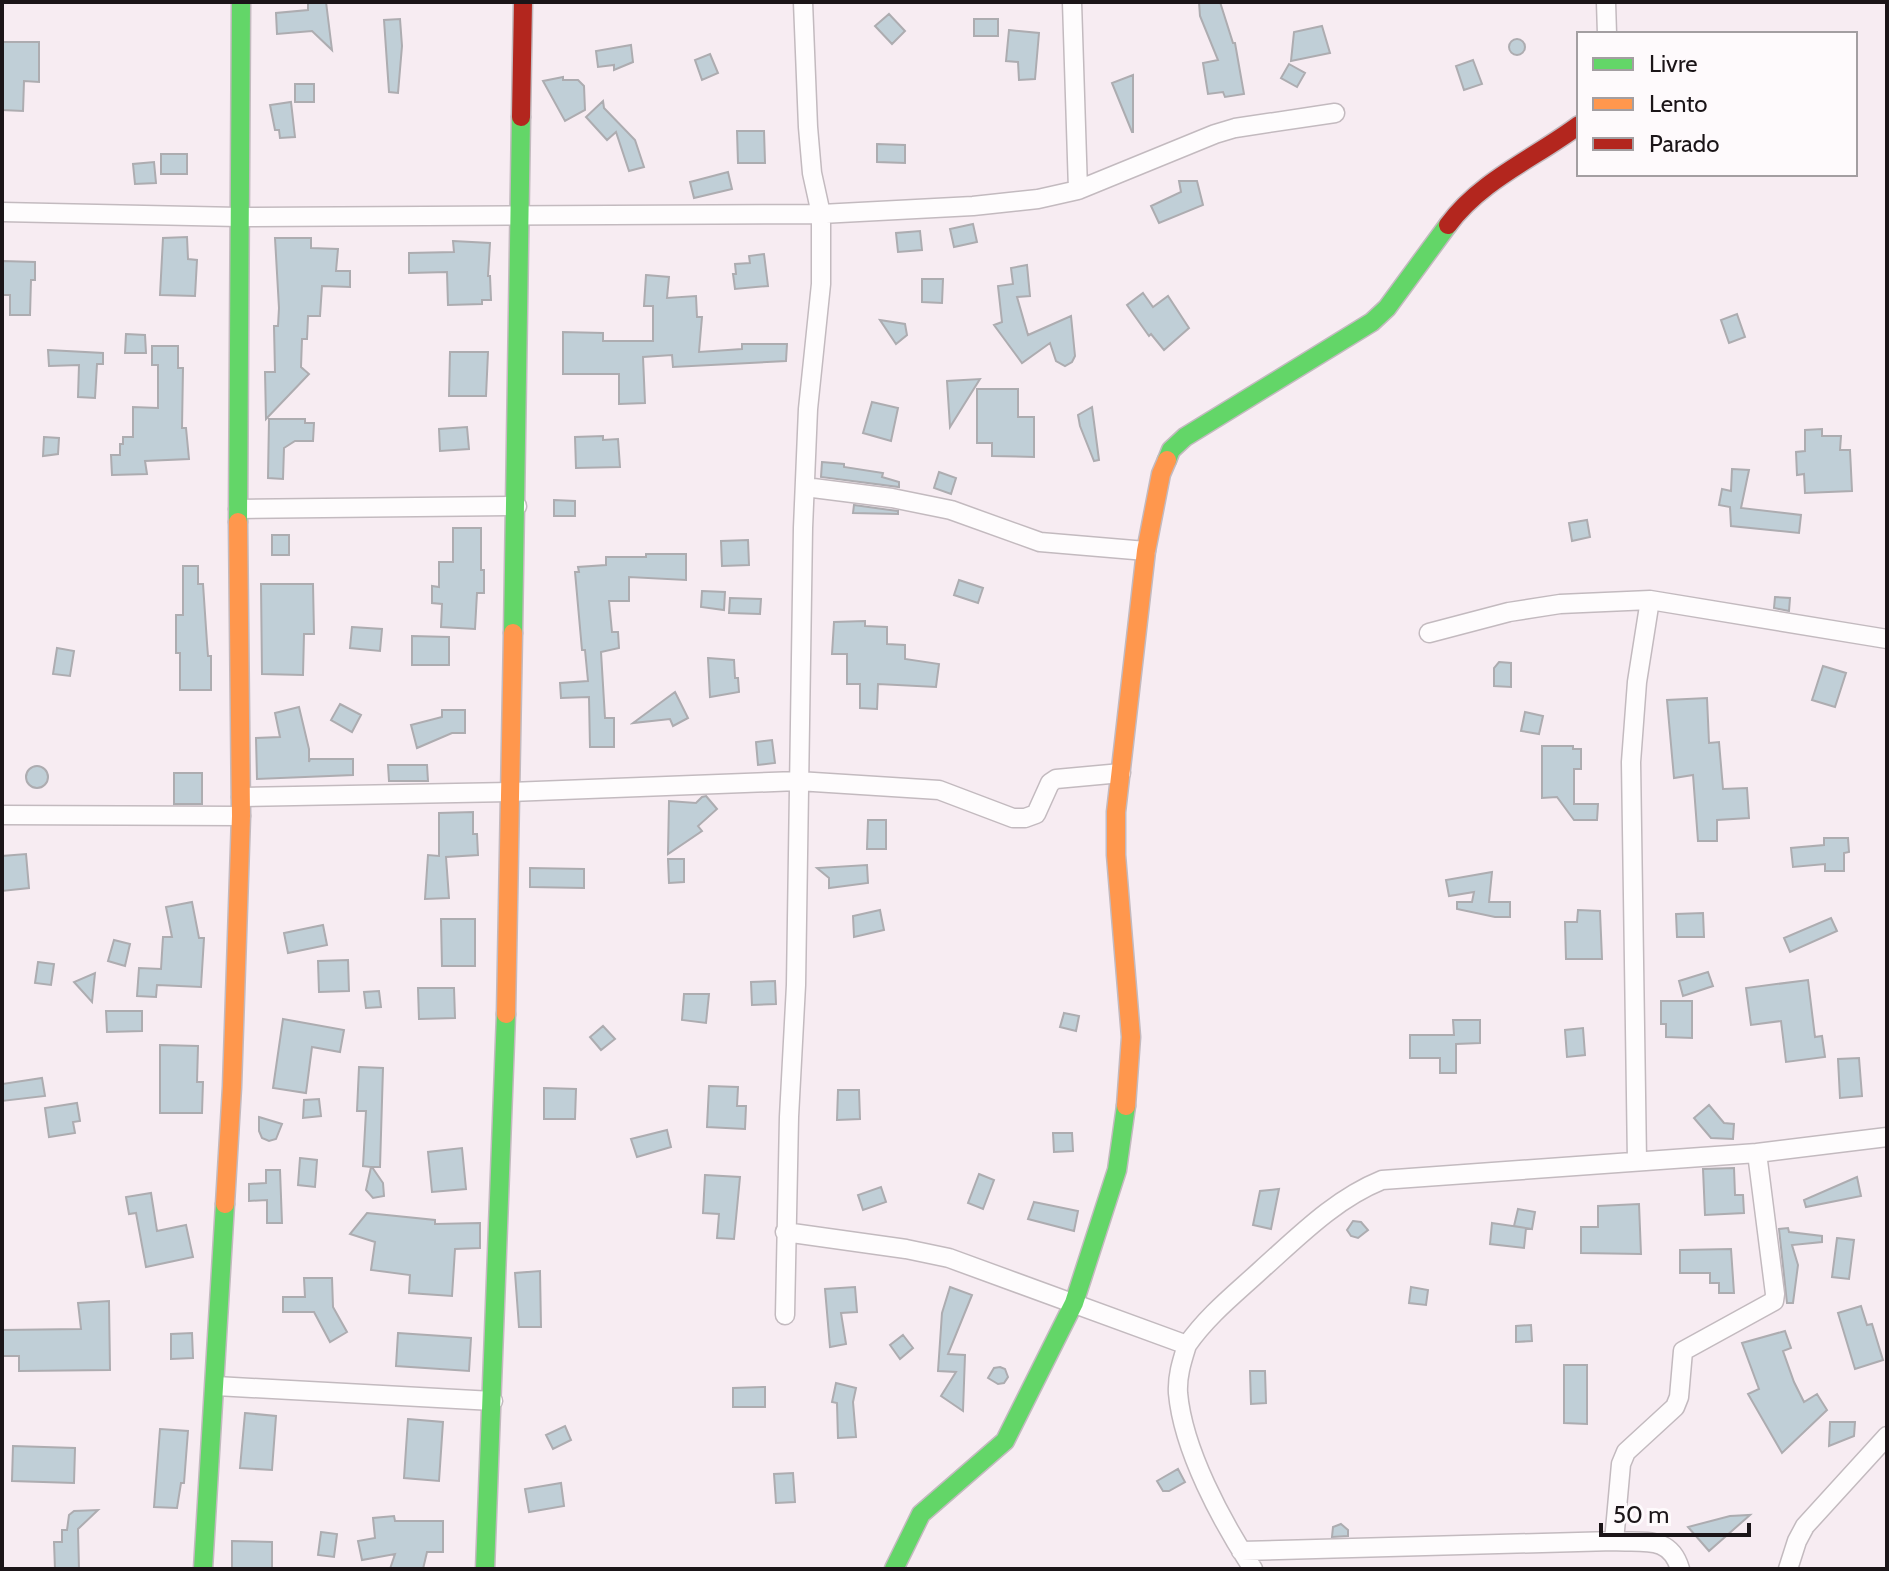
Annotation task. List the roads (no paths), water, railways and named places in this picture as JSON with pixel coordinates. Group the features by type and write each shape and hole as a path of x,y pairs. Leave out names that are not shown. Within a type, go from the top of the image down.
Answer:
{"street":[{"path":"203,1569 232,1101 241,806 238,509 241,2"},
{"path":"485,1569 508,955 523,2"},
{"path":"785,1315 785,1232 796,985 805,487 808,409 821,284 821,214 812,173 808,127 803,2"},
{"path":"1072,2 1078,190"},
{"path":"1606,2 1607,32"},
{"path":"2,212 239,217 521,217 821,214 973,206 1038,199 1078,190 1215,134 1335,113"},
{"path":"894,1569 921,1514 1005,1441 1074,1303 1117,1170 1126,1110 1131,1037 1116,855 1116,812 1146,551 1161,474 1171,450 1185,437 1372,322 1387,308 1459,210 1486,186 1557,143 1577,127"},
{"path":"805,487 892,498 951,510 1040,542 1146,551"},
{"path":"238,509 517,506"},
{"path":"1637,1161 1631,762 1637,682 1650,600"},
{"path":"1429,633 1509,612 1560,604 1650,600 1887,639"},
{"path":"2,815 798,781 939,790 1013,818 1025,818 1036,814 1050,783 1056,779 1121,773"},
{"path":"1253,1569 1207,1488 1178,1394 1179,1369 1187,1345 1201,1325 1331,1208 1361,1188 1382,1180 1757,1153 1887,1137"},
{"path":"1614,1541 1621,1464 1626,1452 1675,1407 1679,1397 1683,1351 1774,1301 1757,1153"},
{"path":"785,1232 949,1258 1187,1345"},
{"path":"216,1386 493,1401"},
{"path":"1788,1569 1805,1526 1887,1436"},
{"path":"1241,1551 1614,1541 1660,1543 1669,1547 1676,1556 1680,1569"}]}
